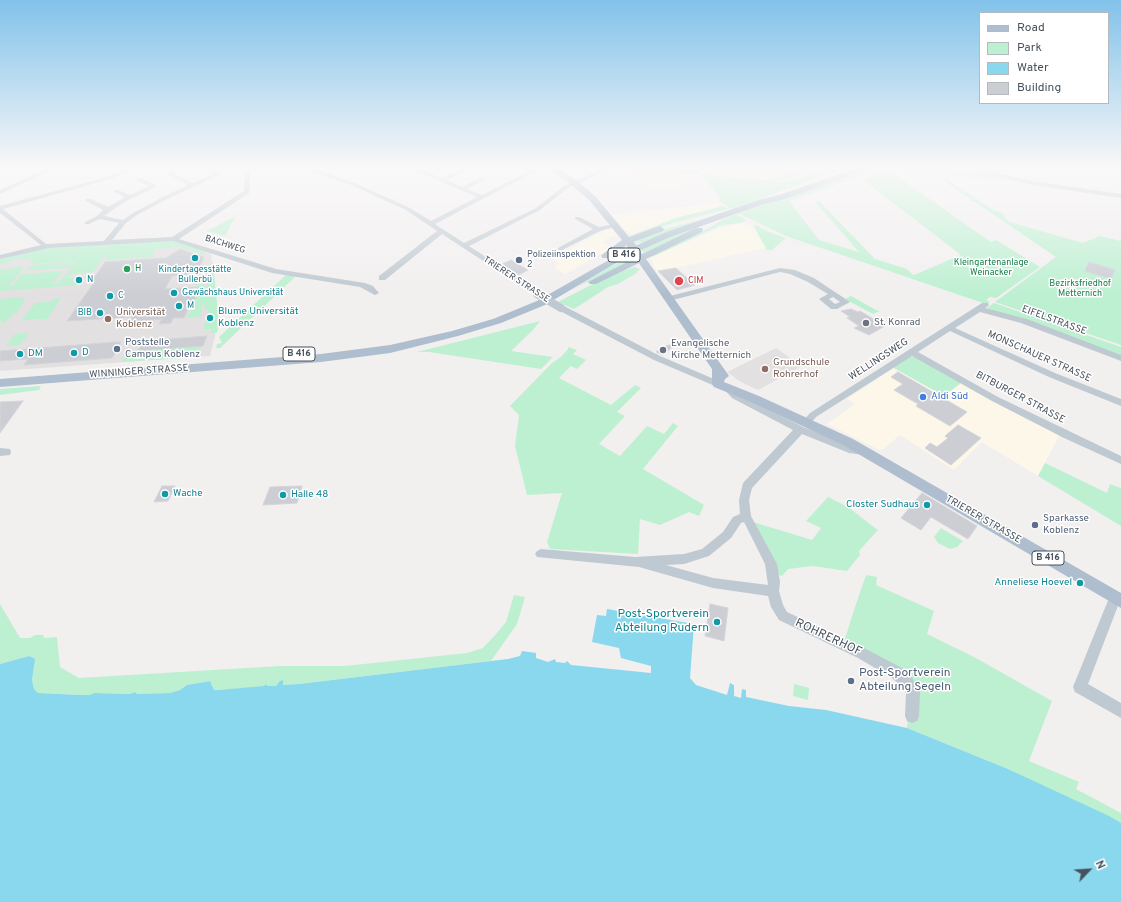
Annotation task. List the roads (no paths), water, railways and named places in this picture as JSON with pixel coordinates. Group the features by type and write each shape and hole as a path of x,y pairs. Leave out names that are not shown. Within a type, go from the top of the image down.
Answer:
{"main road":[{"path":"603,211 629,243"},
{"path":"527,309 534,302 629,243 676,224 734,211"},
{"path":"639,256 707,226 726,214"},
{"name":"B 416","path":"527,309 555,296 639,247 667,235 726,214"},
{"name":"B 416","path":"629,243 718,369"},
{"name":"B 416","path":"527,309 545,305 639,256"},
{"name":"WINNINGER STRASSE","path":"1,380 321,358 390,349 485,325 527,309"},
{"path":"718,369 719,381 723,386"},
{"path":"718,369 730,383 742,393"},
{"name":"TRIERER STRASSE","path":"723,386 742,393 804,426 866,452 1118,600"}],"street":[{"path":"3,211 43,244"},
{"path":"99,218 101,214 106,211"},
{"path":"106,243 124,222 141,211"},
{"name":"BACHWEG","path":"174,239 217,211"},
{"name":"TRIERER STRASSE","path":"411,211 441,232 561,308 657,358 723,386 744,401 804,426"},
{"path":"430,224 455,211"},
{"path":"464,246 534,211"},
{"path":"87,223 99,218 124,222"},
{"path":"577,218 598,229"},
{"path":"560,249 598,229 615,226"},
{"path":"382,278 441,232"},
{"path":"16,252 16,250 35,238"},
{"path":"0,257 16,252 49,246 174,239"},
{"name":"BACHWEG","path":"174,239 224,256 276,271 362,285 370,288 376,293"},
{"path":"669,299 780,270 792,272 812,280 834,294"},
{"name":"WELLINGSWEG","path":"804,426 813,415 981,307"},
{"name":"EIFELSTRASSE","path":"981,307 1121,358"},
{"name":"MONSCHAUER STRASSE","path":"949,328 1052,375 1121,403"},
{"name":"BITBURGER STRASSE","path":"912,352 995,399 1121,460"},
{"name":"ROHRERHOF","path":"804,426 747,486 744,500 746,516 771,564 774,582 773,590 777,607 783,616 897,673 906,681 913,692 912,716"},
{"path":"541,554 635,562 684,559 705,553 727,535 737,520 746,516"},
{"path":"635,562 713,583 773,590"},
{"path":"1118,600 1080,687 1121,711"}],"water":[{"path":"607,609 694,624 690,678 696,685 727,695 730,683 734,685 734,696 741,698 742,689 746,690 746,697 789,706 826,710 907,728 1008,769 1109,816 1121,823 1121,902 0,902 0,664 29,656 35,659 32,680 34,689 38,693 80,695 90,695 94,693 130,694 135,692 137,694 170,693 180,690 187,685 210,681 214,690 264,686 266,684 267,686 276,686 283,680 283,685 299,684 508,659 520,656 522,651 536,653 536,658 548,662 555,659 556,662 565,663 567,661 571,665 651,673 651,666 621,658 619,648 592,642 597,615 606,616"}],"place":[{"name":"Kindertagesstätte Bullerbü","path":"195,258"},
{"name":"Polizeiinspektion 2","path":"519,260"},
{"name":"H","path":"127,269"},
{"name":"N","path":"79,280"},
{"name":"CIM","path":"679,281"},
{"name":"Gewächshaus Universität","path":"174,293"},
{"name":"C","path":"110,296"},
{"name":"M","path":"179,306"},
{"name":"BIB","path":"100,313"},
{"name":"Blume Universität Koblenz","path":"210,318"},
{"name":"Universität Koblenz","path":"108,319"},
{"name":"St. Konrad","path":"866,323"},
{"name":"Poststelle Campus Koblenz","path":"117,349"},
{"name":"Evangelische Kirche Metternich","path":"663,350"},
{"name":"D","path":"74,353"},
{"name":"DM","path":"20,354"},
{"name":"Grundschule Rohrerhof","path":"765,369"},
{"name":"Aldi Süd","path":"923,397"},
{"name":"Wache","path":"165,494"},
{"name":"Halle 48","path":"283,495"},
{"name":"Closter Sudhaus","path":"927,505"},
{"name":"Sparkasse Koblenz","path":"1035,525"},
{"name":"Anneliese Hoevel","path":"1080,583"},
{"name":"Post-Sportverein Abteilung Rudern","path":"717,622"},
{"name":"Post-Sportverein Abteilung Segeln","path":"851,681"}],"park label":[{"name":"Kleingartenanlage Weinacker","path":"991,268"},
{"name":"Bezirksfriedhof Metternich","path":"1080,290"}]}
